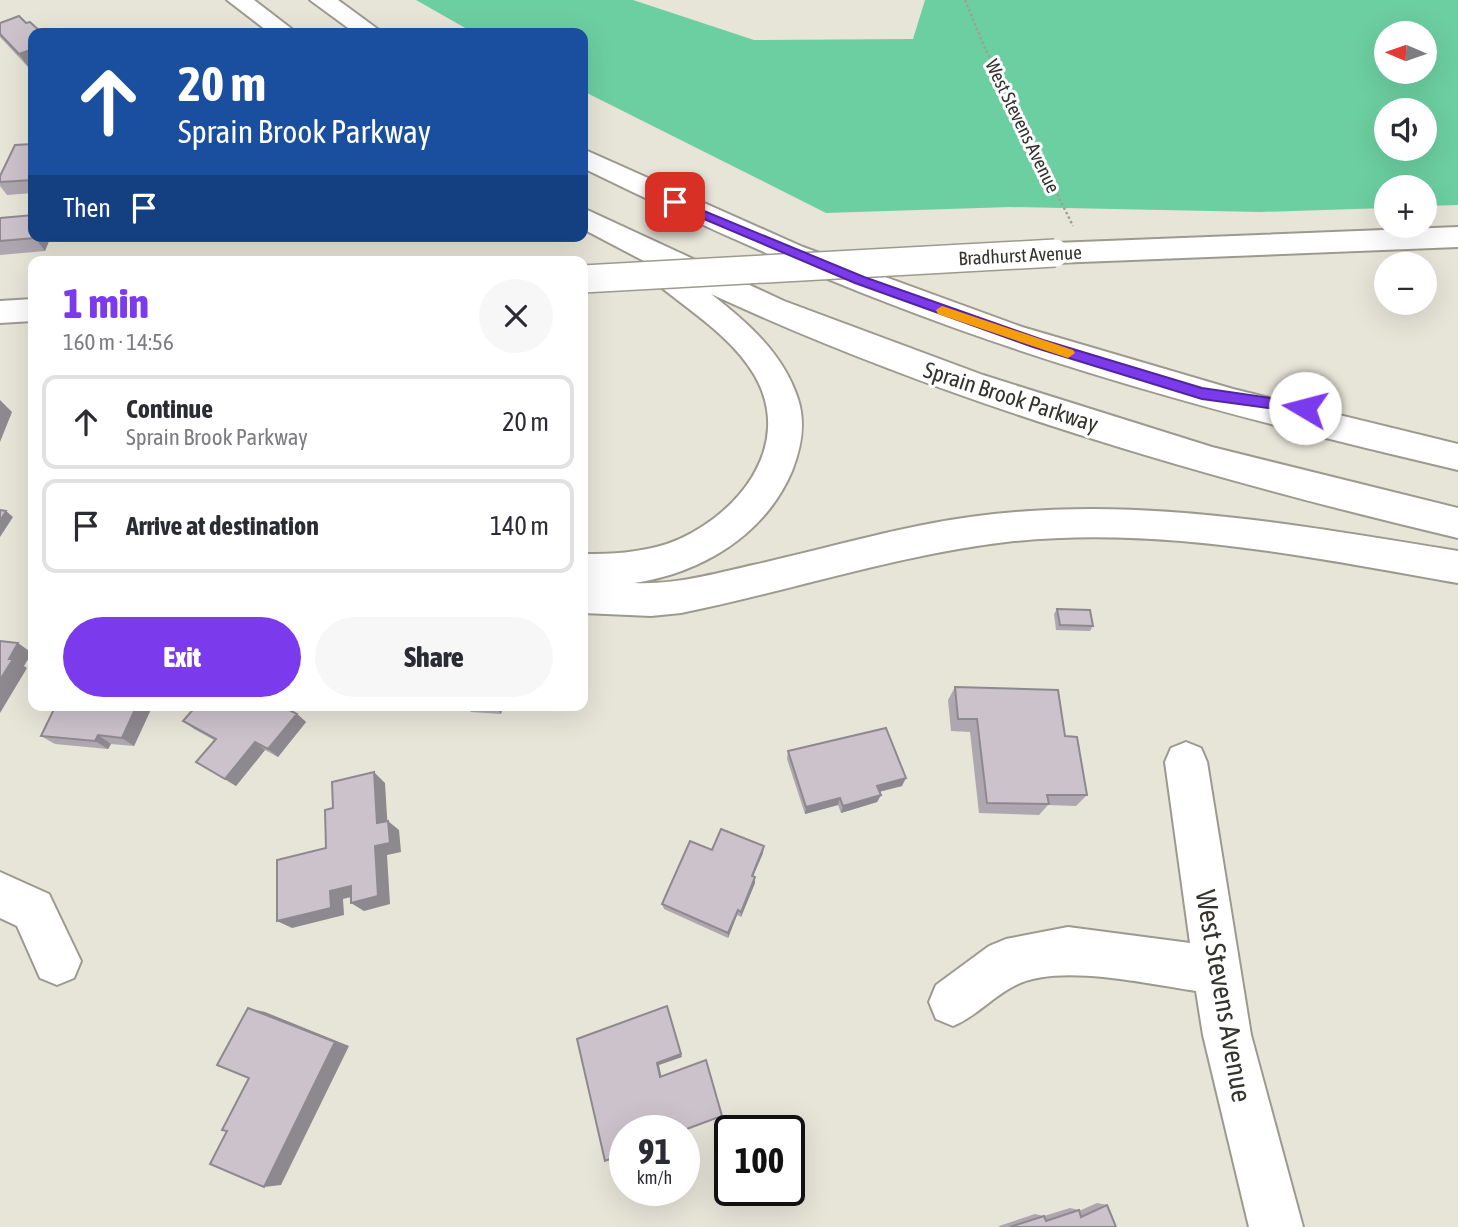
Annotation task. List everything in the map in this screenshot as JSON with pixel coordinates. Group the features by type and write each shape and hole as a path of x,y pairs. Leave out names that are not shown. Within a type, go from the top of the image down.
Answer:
{"main road":[{"path":"239,0 278,28"},
{"path":"323,0 364,28"},
{"path":"588,159 712,219 884,290 1050,347 1202,394 1458,457"},
{"path":"588,570 645,566 695,548 716,536 753,505 767,487 777,468 785,429 780,393 773,377 748,344 732,328 596,225"},
{"name":"Sprain Brook Parkway","path":"596,225 814,326 889,356 1034,406 1210,460 1458,523"},
{"name":"Bradhurst Avenue","path":"588,279 1085,251 1458,237"},
{"path":"0,312 28,310"},
{"path":"1202,394 1458,432"},
{"path":"588,597 651,600 681,597 915,541 974,531 1051,524 1131,524 1210,530 1458,567"},
{"name":"West Stevens Avenue","path":"1186,762 1216,970 1241,1096 1276,1227"},
{"path":"0,895 33,910 57,961"},
{"path":"953,1002 1006,964 1068,950 1216,970"}],"path":[{"name":"West Stevens Avenue","path":"965,0 984,46 1085,251"}],"green space":[{"path":"416,0 633,0 754,40 913,39 925,0 1458,0 1458,205 1437,206 1437,175 1374,175 1374,208 1260,212 1010,207 826,213 588,94 588,28 465,28"}],"building":[{"path":"19,16 37,28 28,28 28,51 19,54 0,34 0,23"},
{"path":"28,144 28,180 0,182 0,176 15,145"},
{"path":"28,215 28,239 0,241 0,218"},
{"path":"0,510 6,511 0,521"},
{"path":"1057,609 1090,610 1093,626 1060,625"},
{"path":"0,641 18,643 9,659 13,659 0,680"},
{"path":"955,687 1058,690 1065,736 1077,737 1087,795 1047,795 1049,804 987,803 977,719 958,719"},
{"path":"53,711 134,711 122,738 98,735 95,741 41,736"},
{"path":"192,711 291,711 297,714 268,749 255,742 225,779 196,762 216,739 183,721"},
{"path":"886,728 906,778 877,786 881,795 843,806 840,798 806,807 788,751"},
{"path":"374,772 377,823 388,821 390,843 375,846 378,896 351,903 351,886 330,891 331,908 277,921 277,860 326,848 325,810 333,808 332,782"},
{"path":"721,829 764,846 741,912 738,910 728,933 662,904 690,841 712,850"},
{"path":"667,1006 681,1054 657,1063 660,1077 706,1060 722,1115 714,1115 714,1119 700,1124 700,1115 609,1115 609,1159 605,1161 577,1039"},
{"path":"248,1008 335,1042 264,1187 210,1164 227,1131 222,1130 249,1078 217,1065"},
{"path":"1107,1205 1116,1227 1010,1227 1044,1216 1046,1221 1079,1210 1081,1217"}],"slow traffic":[{"path":"942,310 1068,353"}],"route":[{"path":"675,202 810,261 1038,343 1202,394 1305,408"}]}
